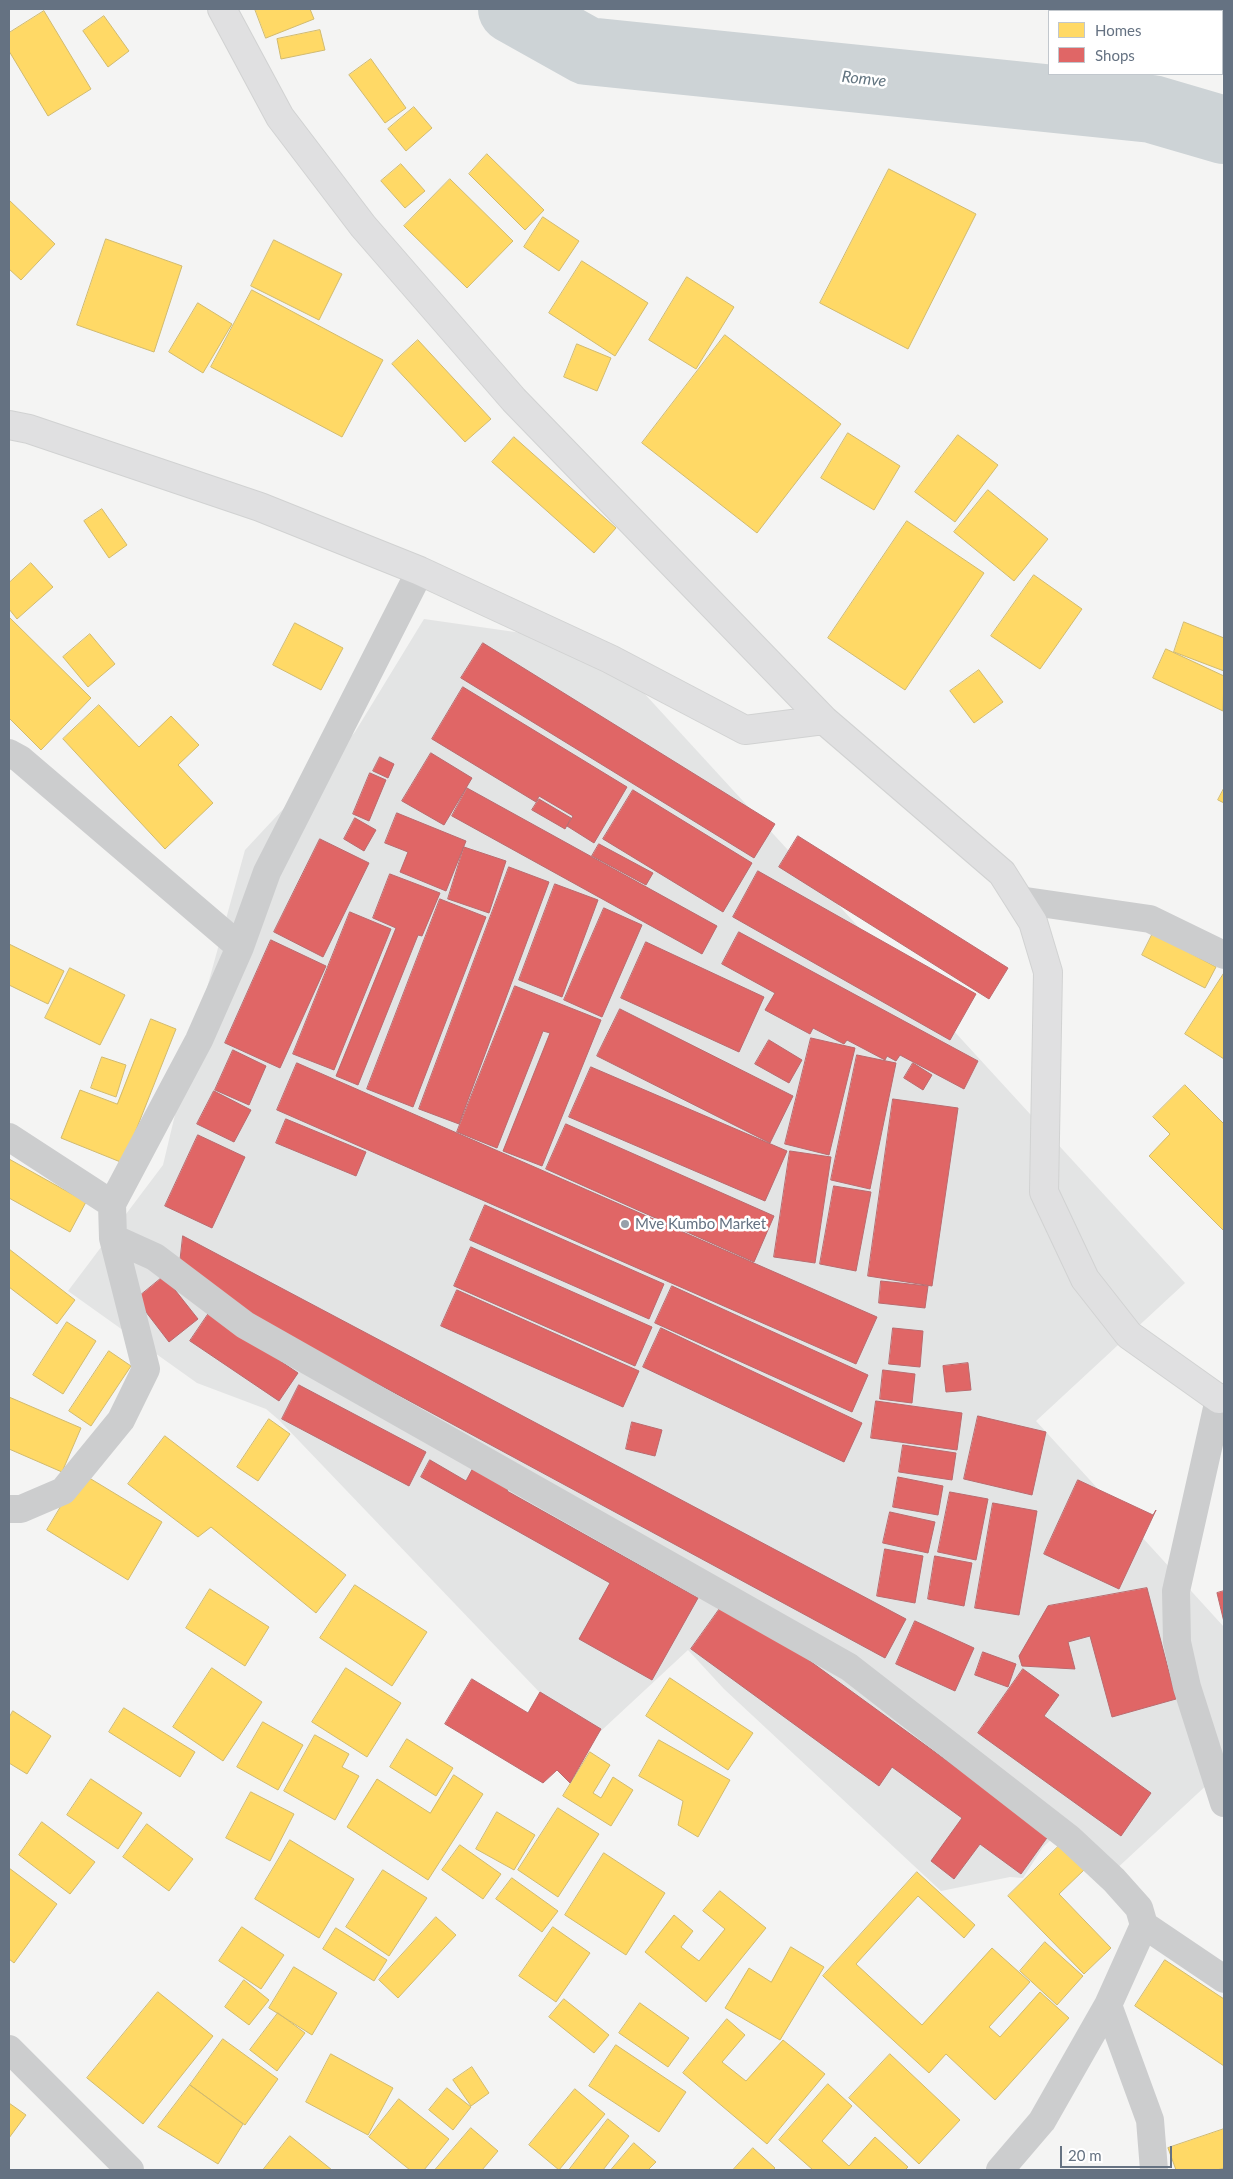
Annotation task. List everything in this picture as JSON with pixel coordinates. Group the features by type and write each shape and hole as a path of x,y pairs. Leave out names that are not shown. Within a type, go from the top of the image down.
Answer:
{"main road":[{"path":"222,9 280,117 363,226 514,400 824,720 1002,873 1033,922 1048,972 1044,1192 1085,1279 1130,1335 1222,1398"},
{"path":"9,426 29,429 260,507 420,571 610,659 745,730 824,720"}],"street":[{"path":"9,1509 21,1509 64,1491 122,1420 146,1369 112,1238 112,1204 199,1040 240,947 266,872 420,571"},
{"path":"9,753 20,759 240,947"},
{"path":"1019,900 1150,919 1224,955"},
{"path":"9,1137 112,1204"},
{"path":"112,1238 155,1257 245,1325 849,1668 1069,1838 1114,1880 1139,1908 1144,1926 1108,2005 1042,2121 1000,2170"},
{"path":"1222,1398 1176,1591 1177,1642 1187,1688 1224,1803"},
{"path":"1144,1926 1224,1979"},
{"path":"1108,2005 1150,2120 1154,2170"},
{"path":"9,2049 130,2170"}],"shaded area":[{"name":"Mve Kumbo Market","path":"424,619 599,644 1185,1283 1036,1421 1224,1627 1224,1769 1113,1872 1069,1824 1043,1847 1023,1878 1010,1877 941,1891 724,1689 688,1650 588,1743 279,1420 266,1409 197,1383 68,1291 163,1165 194,1035 245,850 355,732"}],"building: Homes":[{"path":"255,9 310,9 314,19 266,38"},
{"path":"44,11 91,89 48,116 9,51 9,33"},
{"path":"104,16 129,51 108,67 83,31"},
{"path":"320,30 325,50 281,59 277,39"},
{"path":"371,59 406,108 385,123 349,75"},
{"path":"414,107 432,128 406,151 388,129"},
{"path":"487,154 544,210 525,230 469,174"},
{"path":"401,164 425,191 405,208 381,181"},
{"path":"889,169 976,214 908,349 820,303"},
{"path":"450,179 513,241 467,288 404,226"},
{"path":"9,200 55,244 21,280 9,269"},
{"path":"543,217 579,241 559,271 524,247"},
{"path":"106,239 182,266 154,352 77,325"},
{"path":"274,240 342,274 319,320 251,286"},
{"path":"582,261 648,303 615,356 549,313"},
{"path":"687,277 734,307 696,369 649,340"},
{"path":"252,290 383,360 342,437 211,367"},
{"path":"198,303 232,324 203,373 169,352"},
{"path":"725,335 841,424 757,533 642,443"},
{"path":"418,340 491,419 465,442 392,364"},
{"path":"577,344 611,358 597,391 564,377"},
{"path":"848,433 900,466 874,510 821,478"},
{"path":"958,435 998,465 955,522 915,492"},
{"path":"514,437 616,528 594,553 492,462"},
{"path":"988,490 1048,539 1014,581 954,532"},
{"path":"102,509 127,545 109,558 84,521"},
{"path":"907,521 984,573 905,690 828,638"},
{"path":"31,563 53,587 17,619 9,609 9,583"},
{"path":"1034,575 1082,609 1040,669 991,636"},
{"path":"9,617 91,698 41,750 9,718"},
{"path":"1184,622 1224,638 1224,671 1174,652"},
{"path":"295,623 343,648 321,690 273,665"},
{"path":"90,634 115,664 88,687 63,657"},
{"path":"1166,649 1224,676 1223,711 1153,678"},
{"path":"979,670 1003,702 974,723 950,691"},
{"path":"99,705 139,747 171,716 199,745 178,765 213,803 165,849 63,739"},
{"path":"1224,788 1224,803 1218,800"},
{"path":"1153,933 1216,967 1205,988 1142,955"},
{"path":"9,944 64,971 48,1004 9,985"},
{"path":"70,968 125,995 100,1045 45,1018"},
{"path":"1224,973 1224,1059 1185,1034"},
{"path":"151,1019 176,1029 123,1163 61,1138 80,1090 117,1104"},
{"path":"102,1057 126,1065 116,1097 91,1088"},
{"path":"1185,1085 1224,1124 1224,1231 1149,1156 1170,1134 1153,1117"},
{"path":"9,1159 86,1202 70,1232 9,1198"},
{"path":"9,1249 75,1300 57,1324 9,1287"},
{"path":"67,1322 96,1341 63,1394 33,1375"},
{"path":"109,1351 131,1366 91,1426 69,1411"},
{"path":"9,1397 81,1428 62,1472 9,1449"},
{"path":"269,1419 290,1434 258,1481 237,1467"},
{"path":"165,1436 346,1575 316,1613 211,1527 198,1537 128,1484"},
{"path":"81,1473 162,1522 128,1580 47,1530"},
{"path":"355,1585 427,1632 392,1686 320,1638"},
{"path":"210,1589 269,1627 245,1666 186,1628"},
{"path":"212,1668 262,1702 223,1761 173,1727"},
{"path":"346,1668 401,1703 367,1757 312,1722"},
{"path":"670,1678 753,1733 728,1770 646,1716"},
{"path":"124,1708 195,1752 180,1777 109,1732"},
{"path":"13,1711 51,1736 27,1774 9,1763 9,1718"},
{"path":"263,1722 303,1745 278,1790 237,1767"},
{"path":"315,1735 349,1754 342,1767 359,1776 335,1820 284,1791"},
{"path":"407,1739 453,1768 436,1796 390,1767"},
{"path":"659,1740 730,1780 698,1837 678,1825 683,1801 639,1776"},
{"path":"590,1752 610,1765 593,1793 601,1798 613,1777 633,1790 611,1826 563,1796"},
{"path":"454,1775 483,1794 428,1880 347,1827 377,1779 430,1813"},
{"path":"91,1779 142,1813 118,1849 67,1815"},
{"path":"251,1792 294,1814 270,1861 226,1838"},
{"path":"558,1808 599,1834 558,1897 518,1870"},
{"path":"497,1812 535,1835 514,1870 476,1849"},
{"path":"42,1822 95,1862 70,1894 19,1855"},
{"path":"147,1824 193,1859 169,1891 123,1857"},
{"path":"290,1840 354,1879 319,1938 255,1899"},
{"path":"1061,1844 1085,1869 1059,1894 1111,1948 1084,1974 1008,1896"},
{"path":"460,1845 501,1874 483,1899 442,1870"},
{"path":"604,1853 665,1893 626,1955 565,1915"},
{"path":"9,1868 57,1904 14,1963 9,1959"},
{"path":"383,1870 427,1898 389,1956 346,1927"},
{"path":"917,1872 975,1925 964,1938 918,1896 856,1964 922,2025 992,1948 1030,1982 989,2027 1000,2037 1040,1992 1069,2018 995,2100 946,2054 929,2073 823,1976"},
{"path":"512,1878 558,1911 542,1932 496,1899"},
{"path":"720,1891 766,1928 706,2002 645,1952 674,1915 693,1931 681,1947 699,1961 725,1929 703,1911"},
{"path":"436,1917 456,1935 398,1998 379,1980"},
{"path":"242,1927 284,1955 261,1989 219,1961"},
{"path":"553,1927 590,1953 556,2002 519,1976"},
{"path":"336,1928 387,1960 374,1981 323,1949"},
{"path":"1045,1942 1083,1976 1057,2005 1020,1971"},
{"path":"791,1947 824,1967 780,2040 725,2008 749,1968 771,1982"},
{"path":"1165,1960 1224,1999 1224,2066 1135,2006"},
{"path":"294,1967 337,1993 312,2035 269,2008"},
{"path":"244,1980 269,2000 249,2025 225,2007"},
{"path":"158,1992 213,2036 143,2124 87,2078"},
{"path":"564,1999 609,2035 594,2053 549,2017"},
{"path":"640,2003 689,2038 668,2067 619,2033"},
{"path":"278,2013 305,2033 277,2071 250,2050"},
{"path":"727,2019 745,2035 722,2062 746,2081 783,2040 825,2074 767,2144 683,2073"},
{"path":"223,2039 278,2079 245,2125 190,2085"},
{"path":"616,2045 686,2092 659,2132 589,2086"},
{"path":"331,2054 393,2088 368,2135 306,2102"},
{"path":"890,2054 960,2120 919,2164 849,2098"},
{"path":"472,2067 489,2093 471,2106 453,2080"},
{"path":"828,2084 852,2106 822,2141 849,2166 875,2137 908,2167 905,2170 813,2170 779,2140"},
{"path":"190,2085 243,2124 218,2164 158,2127"},
{"path":"447,2088 471,2107 453,2130 429,2110"},
{"path":"575,2089 605,2114 559,2170 529,2145"},
{"path":"399,2099 449,2139 424,2170 410,2170 369,2137"},
{"path":"9,2103 26,2115 9,2138"},
{"path":"608,2119 629,2136 603,2170 569,2170"},
{"path":"471,2128 498,2151 482,2170 435,2170"},
{"path":"1224,2129 1224,2168 1217,2170 1176,2170 1168,2148"},
{"path":"290,2136 332,2170 263,2170"},
{"path":"634,2143 656,2162 648,2170 611,2170"},
{"path":"753,2148 775,2168 773,2170 733,2170"}],"building: Shops":[{"path":"483,643 775,824 754,858 461,678"},
{"path":"463,687 627,787 594,843 567,826 573,816 539,796 536,802 432,739"},
{"path":"431,753 472,778 444,825 402,801"},
{"path":"380,757 394,764 388,778 373,771"},
{"path":"370,773 386,780 369,821 353,814"},
{"path":"467,788 717,926 702,954 452,816"},
{"path":"633,790 752,863 723,912 603,839"},
{"path":"539,799 571,818 565,829 532,810"},
{"path":"397,813 466,841 446,891 400,872 408,852 385,843"},
{"path":"355,818 376,830 364,851 344,839"},
{"path":"798,836 1008,968 989,999 779,867"},
{"path":"320,839 369,863 323,957 274,932"},
{"path":"599,844 653,873 646,885 592,856"},
{"path":"464,847 506,861 489,913 448,899"},
{"path":"509,867 549,882 459,1124 419,1109"},
{"path":"758,871 976,994 950,1040 733,917"},
{"path":"390,874 440,893 422,936 418,935 358,1085 336,1076 396,928 373,918"},
{"path":"555,884 598,900 562,997 519,980"},
{"path":"440,899 486,917 413,1107 367,1089"},
{"path":"604,908 642,925 602,1017 564,1000"},
{"path":"350,912 391,929 334,1070 293,1054"},
{"path":"739,932 978,1061 964,1089 900,1055 896,1061 887,1056 885,1060 847,1040 844,1044 813,1028 810,1034 765,1010 775,993 722,964"},
{"path":"271,940 326,966 280,1068 225,1043"},
{"path":"646,942 764,997 739,1052 621,998"},
{"path":"515,986 601,1020 542,1166 503,1151 550,1033 543,1031 497,1148 457,1132"},
{"path":"620,1009 793,1096 770,1143 597,1056"},
{"path":"811,1038 855,1048 829,1155 785,1144"},
{"path":"769,1040 802,1060 789,1083 755,1064"},
{"path":"233,1050 266,1066 249,1105 215,1090"},
{"path":"857,1055 896,1063 870,1189 831,1180"},
{"path":"297,1063 877,1317 856,1364 277,1110"},
{"path":"913,1063 932,1075 923,1090 904,1078"},
{"path":"591,1067 787,1151 765,1201 569,1117"},
{"path":"214,1091 251,1110 234,1142 197,1124"},
{"path":"893,1099 958,1108 932,1286 868,1276"},
{"path":"286,1119 366,1152 356,1176 276,1143"},
{"path":"566,1124 774,1216 754,1262 546,1169"},
{"path":"198,1135 245,1157 212,1228 165,1206"},
{"path":"790,1151 831,1157 815,1263 774,1257"},
{"path":"834,1186 871,1192 856,1271 820,1264"},
{"path":"485,1205 664,1284 649,1319 470,1240"},
{"path":"183,1236 906,1619 885,1658 195,1285 180,1262"},
{"path":"471,1247 652,1327 635,1366 454,1286"},
{"path":"164,1276 198,1319 169,1342 136,1299"},
{"path":"881,1281 928,1286 925,1308 879,1303"},
{"path":"672,1286 868,1375 852,1412 655,1323"},
{"path":"457,1290 639,1371 623,1407 441,1326"},
{"path":"209,1313 298,1373 279,1401 190,1341"},
{"path":"661,1328 862,1423 844,1462 643,1367"},
{"path":"893,1328 923,1331 920,1367 889,1364"},
{"path":"968,1363 971,1390 946,1392 943,1366"},
{"path":"883,1370 915,1374 912,1403 880,1399"},
{"path":"299,1385 426,1452 409,1486 282,1419"},
{"path":"876,1401 962,1413 957,1450 871,1438"},
{"path":"978,1416 1046,1432 1032,1495 964,1479"},
{"path":"632,1422 662,1430 655,1456 626,1449"},
{"path":"903,1445 956,1453 952,1480 899,1472"},
{"path":"430,1460 466,1481 474,1466 510,1486 507,1491 698,1598 652,1680 579,1639 610,1583 421,1477"},
{"path":"898,1477 943,1486 938,1515 893,1507"},
{"path":"1078,1480 1153,1515 1156,1510 1119,1589 1044,1554"},
{"path":"950,1492 988,1499 976,1560 938,1552"},
{"path":"993,1503 1037,1511 1019,1615 975,1608"},
{"path":"890,1512 935,1522 928,1553 883,1543"},
{"path":"885,1549 923,1556 915,1603 877,1596"},
{"path":"935,1556 972,1563 964,1606 928,1599"},
{"path":"1147,1588 1176,1699 1112,1717 1090,1636 1068,1642 1075,1669 1022,1666 1019,1656 1048,1606"},
{"path":"1224,1591 1224,1622 1217,1593"},
{"path":"726,1600 1049,1835 1021,1874 980,1844 954,1879 931,1861 962,1818 892,1767 879,1786 691,1649"},
{"path":"915,1621 974,1648 955,1691 896,1664"},
{"path":"983,1652 1016,1664 1008,1687 975,1675"},
{"path":"1023,1669 1059,1695 1044,1716 1151,1793 1121,1836 978,1733"},
{"path":"472,1679 528,1713 540,1692 601,1729 570,1783 557,1770 543,1783 445,1724"}],"waterway":[{"name":"Romve","path":"512,9 587,51 1152,109 1224,130"}],"place":[{"name":"Mve Kumbo Market","path":"625,1224"}]}
